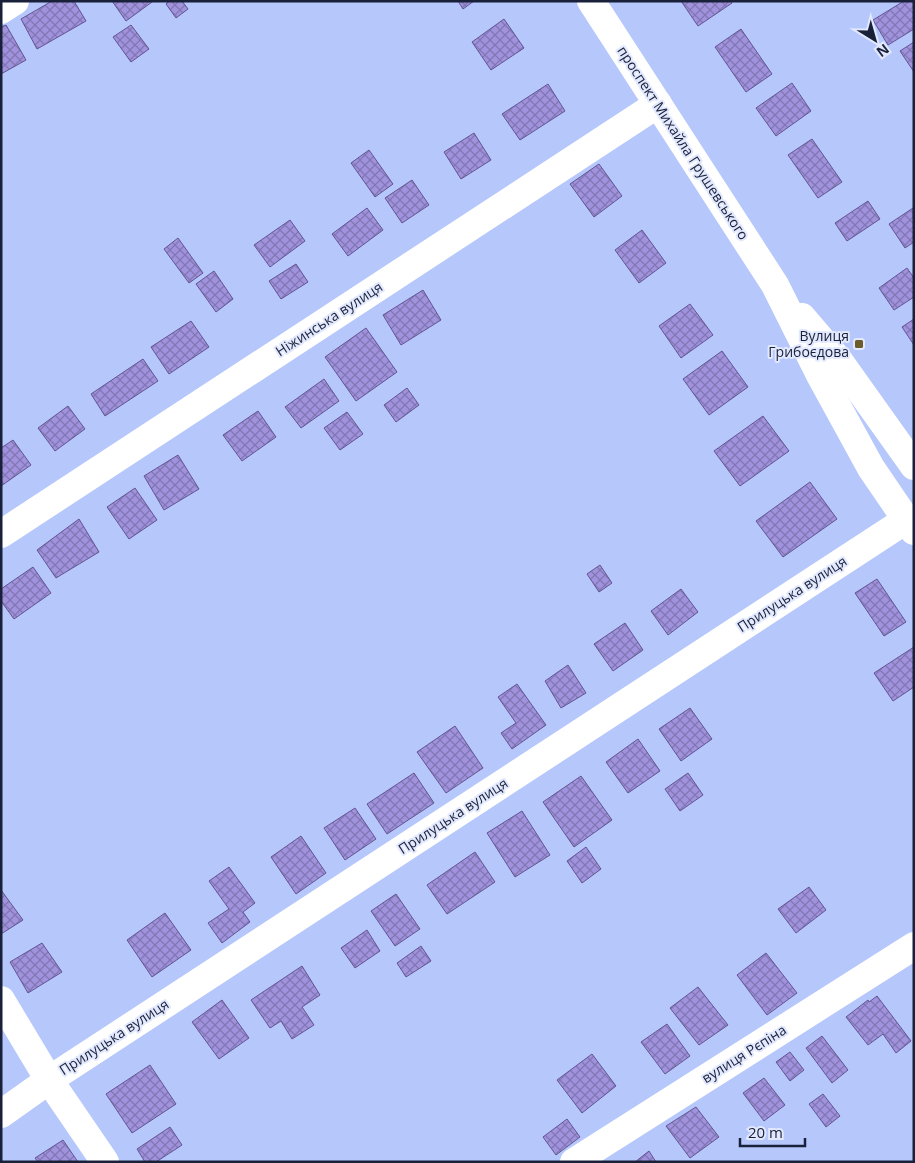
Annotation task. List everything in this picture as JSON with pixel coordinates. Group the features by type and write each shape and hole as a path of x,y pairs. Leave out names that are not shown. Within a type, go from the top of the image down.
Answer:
{"street":[{"path":"1,10 15,1"},
{"name":"проспект Михайла Грушевського","path":"591,1 775,285 820,375 871,468 911,522"},
{"name":"Ніжинська вулиця","path":"1,534 658,104"},
{"name":"проспект Михайла Грушевського","path":"775,285 837,358 914,466"},
{"name":"Прилуцька вулиця","path":"1,1114 49,1080 911,522"},
{"name":"вулиця Рєпіна","path":"574,1162 914,946"},
{"path":"1,1000 49,1080 105,1162"}],"building":[{"path":"52,1 74,1 86,21 37,49 21,19"},
{"path":"112,1 152,1 152,2 126,21"},
{"path":"169,1 182,1 188,9 176,18 166,4"},
{"path":"458,1 474,1 463,9"},
{"path":"681,1 731,1 732,3 698,26"},
{"path":"904,1 914,1 914,29 888,45 873,20"},
{"path":"504,19 524,48 491,70 472,42"},
{"path":"6,25 26,60 1,74 1,27"},
{"path":"131,25 149,49 131,62 113,37"},
{"path":"741,29 772,74 746,92 715,47"},
{"path":"914,42 914,72 900,51"},
{"path":"792,83 811,111 776,136 756,108"},
{"path":"548,84 565,111 520,140 502,114"},
{"path":"474,133 491,160 461,179 444,152"},
{"path":"812,139 842,182 818,198 788,155"},
{"path":"369,150 393,184 375,197 351,163"},
{"path":"599,164 622,196 594,217 570,184"},
{"path":"412,180 429,205 402,223 385,198"},
{"path":"868,201 880,219 847,241 835,223"},
{"path":"367,208 383,230 348,256 332,234"},
{"path":"913,208 914,242 905,248 889,224"},
{"path":"290,220 305,241 270,267 254,245"},
{"path":"642,230 666,263 639,283 615,250"},
{"path":"178,238 203,273 189,283 164,249"},
{"path":"296,264 308,282 281,299 269,281"},
{"path":"907,268 914,278 914,297 894,310 879,288"},
{"path":"214,271 233,299 216,312 196,284"},
{"path":"423,290 441,320 401,345 383,315"},
{"path":"690,304 713,335 681,358 659,326"},
{"path":"914,319 914,345 902,327"},
{"path":"191,321 209,347 169,374 151,347"},
{"path":"366,328 397,372 356,401 325,357"},
{"path":"722,351 748,387 709,415 683,379"},
{"path":"143,359 158,381 105,416 91,394"},
{"path":"324,379 339,401 301,428 285,407"},
{"path":"407,388 419,405 396,422 384,405"},
{"path":"68,406 85,429 55,451 38,428"},
{"path":"258,411 276,437 242,461 223,435"},
{"path":"347,412 363,434 340,450 324,428"},
{"path":"763,416 789,451 740,486 714,451"},
{"path":"13,440 31,465 1,486 1,448"},
{"path":"178,455 199,489 164,510 144,476"},
{"path":"810,482 837,519 783,557 756,521"},
{"path":"135,488 157,520 129,539 107,507"},
{"path":"79,519 99,552 56,578 37,550"},
{"path":"600,565 612,583 599,592 587,574"},
{"path":"33,567 51,593 14,619 1,601 1,589"},
{"path":"877,579 906,622 884,636 855,593"},
{"path":"681,589 698,612 668,635 651,611"},
{"path":"625,623 643,650 613,671 594,644"},
{"path":"914,647 914,687 893,701 874,673"},
{"path":"568,665 586,693 561,708 545,681"},
{"path":"517,684 546,725 512,749 501,733 516,723 498,697"},
{"path":"690,708 712,739 681,761 659,729"},
{"path":"455,726 483,768 446,793 417,752"},
{"path":"638,739 660,771 628,793 606,762"},
{"path":"414,773 434,803 387,834 367,804"},
{"path":"688,773 703,795 680,811 665,789"},
{"path":"581,776 612,820 574,847 543,802"},
{"path":"355,808 376,839 345,860 324,828"},
{"path":"522,811 550,855 515,877 487,833"},
{"path":"301,836 326,873 296,894 271,857"},
{"path":"586,847 601,869 582,883 567,861"},
{"path":"475,852 495,882 447,914 427,885"},
{"path":"229,867 255,903 243,912 250,922 222,943 208,923 229,909 209,881"},
{"path":"809,887 826,910 796,933 778,909"},
{"path":"1,890 23,920 1,934"},
{"path":"396,894 420,929 395,946 371,911"},
{"path":"165,913 191,950 152,977 127,940"},
{"path":"367,930 380,951 355,968 341,948"},
{"path":"42,943 62,972 28,993 10,962"},
{"path":"421,946 431,961 406,977 397,963"},
{"path":"766,953 797,993 767,1015 737,975"},
{"path":"302,966 320,995 302,1007 314,1025 292,1039 281,1021 270,1028 251,1000"},
{"path":"698,987 728,1025 699,1045 670,1008"},
{"path":"877,996 911,1041 896,1053 883,1034 868,1045 846,1017 868,1000 869,1002"},
{"path":"222,1000 249,1038 219,1059 192,1022"},
{"path":"667,1024 690,1056 665,1074 641,1042"},
{"path":"822,1036 848,1070 832,1083 806,1048"},
{"path":"790,1052 804,1070 790,1081 776,1062"},
{"path":"592,1054 616,1086 582,1113 557,1080"},
{"path":"150,1065 176,1104 132,1133 106,1094"},
{"path":"764,1078 785,1105 764,1121 743,1093"},
{"path":"823,1094 840,1116 826,1127 809,1104"},
{"path":"696,1107 719,1137 690,1158 666,1126"},
{"path":"567,1119 580,1137 556,1155 543,1137"},
{"path":"170,1127 182,1145 156,1162 145,1162 137,1149"},
{"path":"63,1140 78,1162 38,1162 35,1158"},
{"path":"649,1151 656,1162 635,1162"}],"place":[{"name":"Вулиця Грибоєдова","path":"859,344"}]}
